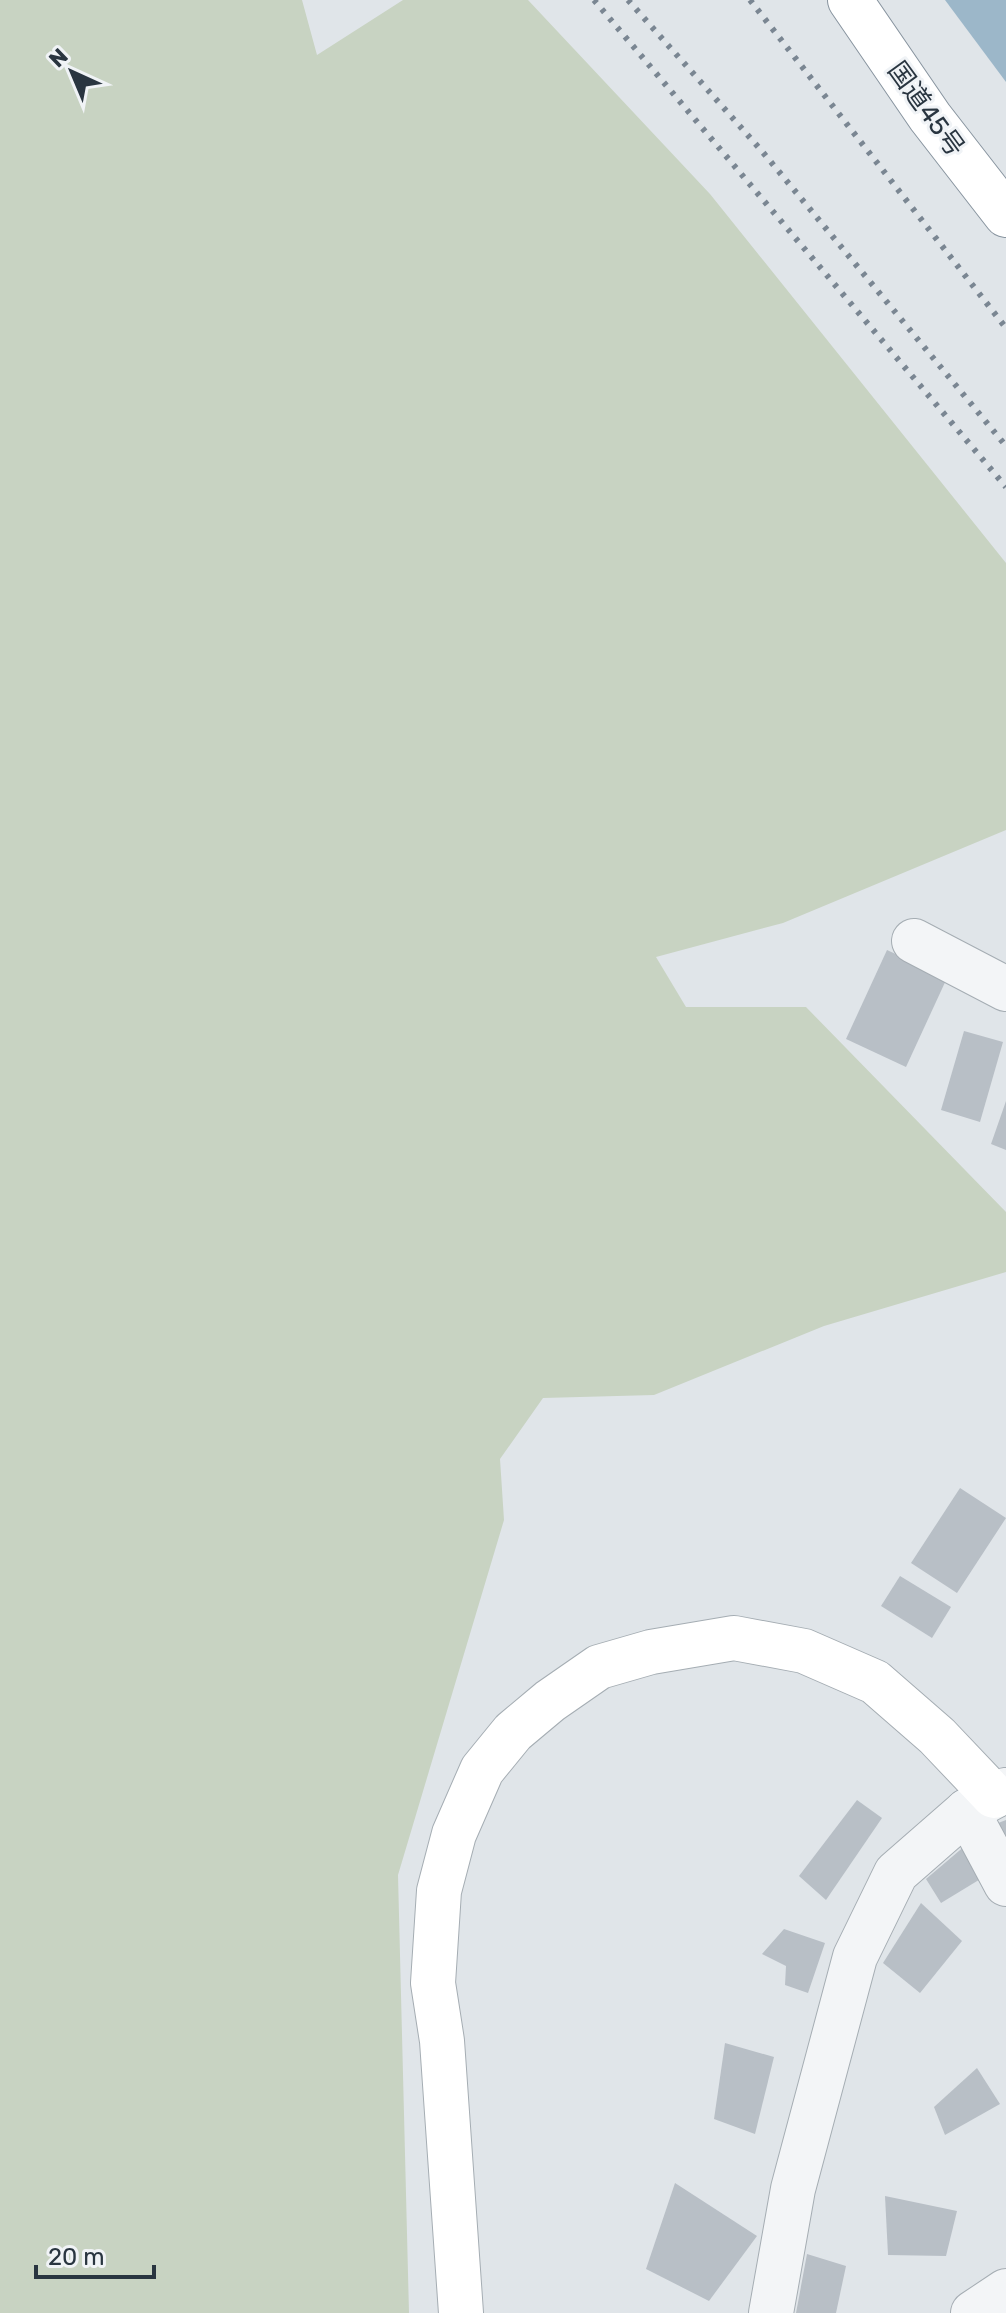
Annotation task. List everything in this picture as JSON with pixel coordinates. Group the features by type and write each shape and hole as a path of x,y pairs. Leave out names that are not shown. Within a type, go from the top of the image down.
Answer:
{"main road":[{"name":"国道45号","path":"850,0 930,117 1006,215"},
{"path":"461,2313 442,2041 433,1983 439,1891 454,1834 482,1770 513,1732 550,1701 599,1667 651,1652 734,1638 804,1651 875,1682 937,1736 989,1799"}],"street":[{"path":"914,941 1006,989"},
{"path":"771,2313 793,2189 855,1957 896,1873 989,1799 1006,1884"},
{"path":"973,2313 1006,2291"}],"green space":[{"path":"0,0 302,0 317,55 403,0 528,0 710,194 1006,563 1006,830 783,923 656,957 686,1007 806,1007 1006,1212 1006,1272 824,1326 654,1395 543,1398 500,1459 504,1520 398,1875 409,2313 0,2313"}],"water":[{"path":"945,0 1006,0 1006,82"}],"building":[{"path":"887,950 947,978 906,1067 846,1039"},
{"path":"964,1031 1003,1042 980,1122 941,1110"},
{"path":"1006,1101 1006,1150 991,1144"},
{"path":"960,1488 1006,1518 957,1593 911,1563"},
{"path":"900,1576 951,1607 932,1638 881,1606"},
{"path":"857,1800 882,1818 826,1900 799,1876"},
{"path":"1006,1820 1006,1857 993,1825"},
{"path":"966,1845 987,1875 941,1903 926,1879"},
{"path":"921,1903 962,1941 920,1993 883,1963"},
{"path":"784,1929 825,1943 808,1993 785,1985 786,1966 762,1954"},
{"path":"725,2043 774,2057 755,2134 714,2119"},
{"path":"977,2068 1000,2104 945,2135 934,2107"},
{"path":"675,2183 757,2236 709,2301 646,2269"},
{"path":"885,2196 957,2211 946,2256 888,2255"},
{"path":"807,2254 846,2266 836,2313 796,2313"}],"railway":[{"path":"594,0 1006,487"},
{"path":"628,0 761,150 1006,446"},
{"path":"750,0 1006,328"}]}
